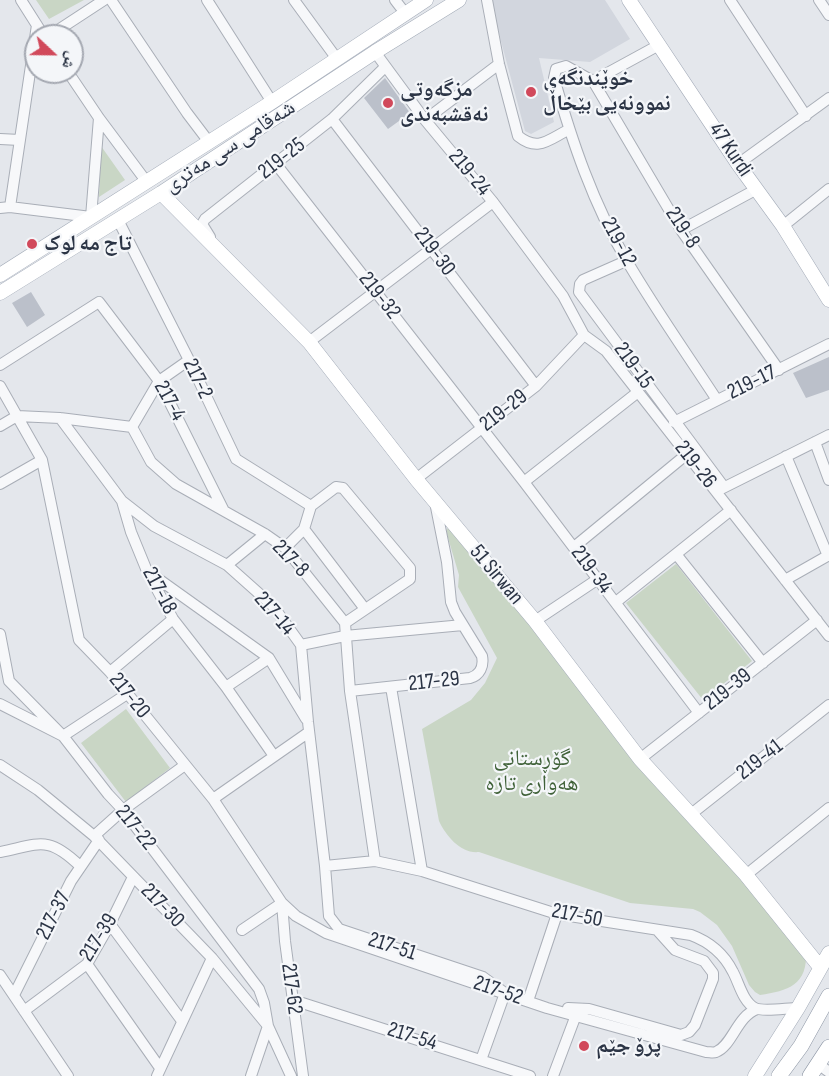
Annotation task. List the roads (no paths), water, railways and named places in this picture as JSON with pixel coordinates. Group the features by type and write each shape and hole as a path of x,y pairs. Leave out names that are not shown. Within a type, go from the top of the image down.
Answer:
{"highway":[{"path":"779,1076 801,1046 829,996"},
{"path":"819,1071 829,1047"}],"main road":[{"name":"شەقامی سی مەتری","path":"0,275 272,102 426,0"},
{"name":"شەقامی سی مەتری","path":"0,293 161,193 375,52 459,0"},
{"name":"47 Kurdi","path":"629,0 738,164 827,291"},
{"name":"51 Sirwan","path":"161,193 309,342 416,479 535,621 640,759 746,875 825,972"},
{"path":"755,1076 798,1008 825,972 829,952"}],"street":[{"path":"21,0 36,24"},
{"path":"67,24 104,0"},
{"path":"111,0 210,142"},
{"path":"207,0 272,102"},
{"path":"294,0 337,59"},
{"path":"395,0 405,13"},
{"path":"487,0 499,64 518,136 527,143 537,145 568,130"},
{"path":"730,0 806,116"},
{"path":"819,0 829,15"},
{"path":"593,81 659,45"},
{"name":"219-24","path":"375,52 425,120 493,202 563,296"},
{"path":"425,120 499,64"},
{"name":"219-12","path":"593,81 566,66 556,69 554,78 568,130 585,176 626,261 717,400"},
{"name":"219-25","path":"221,252 203,228 202,224 205,219 332,119 386,68"},
{"name":"219-8","path":"593,81 681,230 779,370"},
{"path":"28,84 20,140 5,208 91,217 99,118"},
{"path":"76,84 146,182"},
{"path":"738,164 829,98"},
{"name":"219-30","path":"332,119 536,386"},
{"path":"0,139 20,140"},
{"name":"219-32","path":"276,164 482,428"},
{"path":"681,230 757,189"},
{"path":"783,226 829,189"},
{"path":"309,342 493,202"},
{"name":"217-2","path":"117,220 189,360 236,459 311,506"},
{"name":"219-15","path":"626,261 583,280 579,292 674,422 720,490"},
{"name":"219-26","path":"563,296 584,334 606,351 687,454 720,490 731,510 829,636"},
{"name":"217-4","path":"0,364 99,302 159,381 223,509"},
{"name":"219-29","path":"416,479 536,386 584,334"},
{"name":"219-17","path":"674,422 829,344"},
{"path":"0,426 17,416 60,418 132,427 159,381 189,360"},
{"name":"217-20","path":"0,386 42,460 79,640 110,672 213,799 282,903"},
{"path":"524,482 638,392"},
{"name":"217-18","path":"60,418 122,501 131,532 147,571 173,619 226,687 274,756"},
{"name":"217-8","path":"132,427 151,462 176,484 223,509 285,548 345,623"},
{"name":"219-34","path":"482,428 699,712"},
{"path":"720,490 829,435"},
{"path":"815,442 829,480"},
{"path":"574,547 687,454"},
{"path":"785,580 828,556 786,456"},
{"path":"0,484 42,460"},
{"path":"285,548 304,529 311,506 336,487 343,488 410,568 410,579 345,623 350,691 375,861"},
{"name":"217-14","path":"122,501 154,526 227,565 273,606 301,645 326,866"},
{"name":"217-29","path":"350,691 477,676 483,662 482,656 451,602 447,562 435,502"},
{"path":"616,602 731,510"},
{"path":"304,529 365,609"},
{"path":"227,565 265,534"},
{"path":"676,554 763,663"},
{"path":"147,571 269,658 309,727 274,756 213,799"},
{"path":"535,621 598,579"},
{"path":"110,672 173,619"},
{"name":"219-39","path":"640,759 817,620"},
{"path":"301,645 345,636 463,625"},
{"name":"217-22","path":"0,634 5,680 63,736 123,810 258,989 264,1003 268,1026"},
{"path":"226,687 269,658"},
{"path":"391,687 422,871"},
{"path":"0,704 63,736 127,694"},
{"name":"219-41","path":"690,815 829,705"},
{"name":"217-30","path":"0,765 38,790 97,838 212,958 268,1026 291,1076"},
{"name":"217-37","path":"14,995 80,866 97,838 123,810 185,765"},
{"path":"746,875 829,808"},
{"path":"0,852 44,843 64,851 80,866"},
{"name":"217-50","path":"326,866 375,861 422,871 556,914 691,935 719,951 732,969 748,1003 757,1009"},
{"name":"217-51","path":"326,866 329,916 339,929 483,977 505,993"},
{"name":"217-39","path":"24,1011 87,964 133,877"},
{"path":"242,930 282,903"},
{"name":"217-52","path":"282,903 296,916 326,933 547,1008 706,1052 716,1052 722,1047 744,1018 757,1009"},
{"name":"217-62","path":"282,903 303,1076"},
{"path":"528,1001 556,914"},
{"path":"110,924 182,1021"},
{"path":"547,1008 589,1009 666,1032 681,1035 689,1032 700,1015 713,973 704,961 675,950 657,930"},
{"path":"158,1072 212,958"},
{"path":"87,964 158,1072"},
{"path":"0,975 68,1076"},
{"path":"481,1060 505,993"},
{"name":"217-54","path":"293,1000 530,1076"},
{"path":"757,1009 798,1008"},
{"path":"554,1076 576,1015"},
{"path":"251,1076 268,1026"}],"place":[{"name":"خوێندنگەی نموونەیی بێخاڵ","path":"531,92"},
{"name":"مزگەوتی نەقشبەندی","path":"388,103"},
{"name":"تاج مه لوک","path":"32,244"},
{"name":"پرۆ جێم","path":"584,1046"}],"park label":[{"name":"گۆڕستانی هەواری تازە","path":"532,772"}]}
